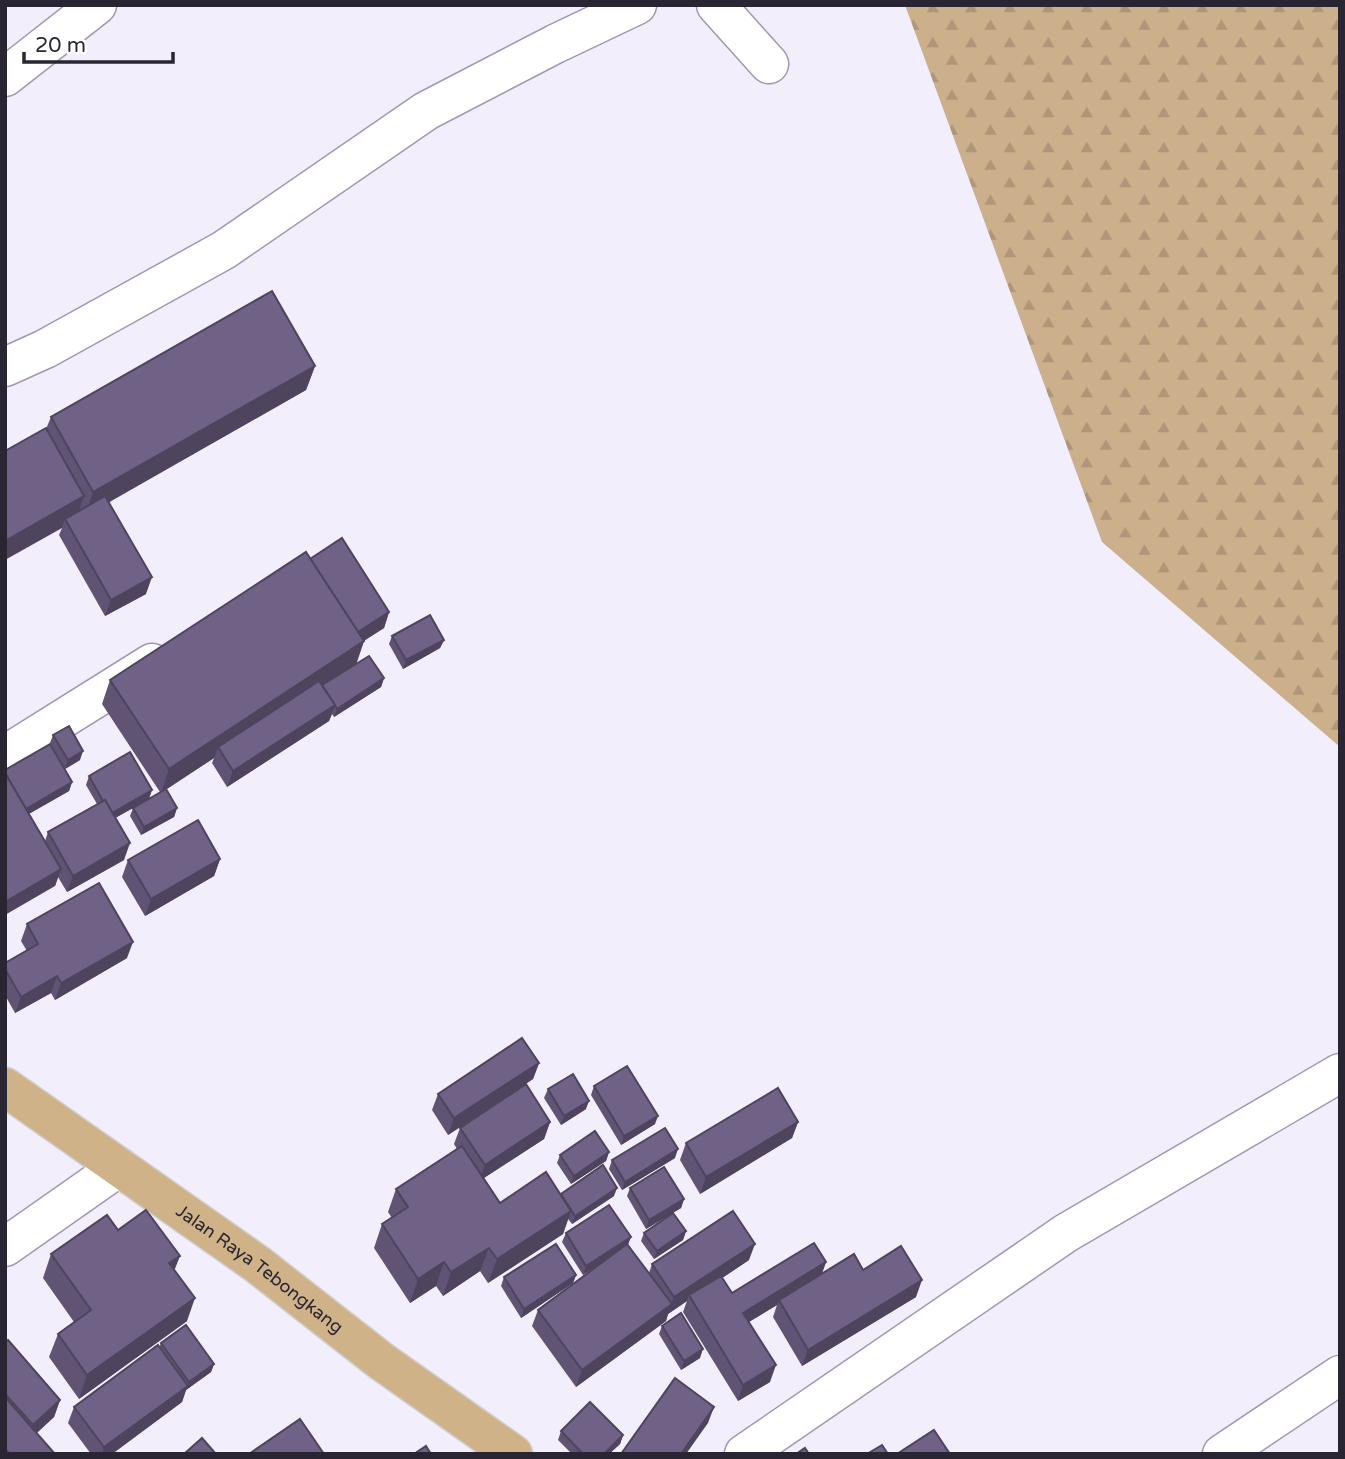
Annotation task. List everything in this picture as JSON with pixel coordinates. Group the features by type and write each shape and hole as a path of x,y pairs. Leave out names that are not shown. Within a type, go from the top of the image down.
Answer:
{"main road":[{"name":"Jalan Raya Tebongkang","path":"5,1087 257,1264 381,1361 513,1454"}],"street":[{"path":"5,77 97,5"},
{"path":"5,367 45,349 224,250 426,111 637,5"},
{"path":"716,5 769,64"},
{"path":"5,755 184,643"},
{"path":"744,1454 1066,1233 1340,1073"},
{"path":"5,1247 120,1167"},
{"path":"1222,1454 1340,1375"}],"green space":[{"path":"905,5 1340,5 1340,747 1102,542"}],"building":[{"path":"272,291 315,366 93,492 51,417"},
{"path":"46,428 84,496 5,541 5,451"},
{"path":"105,496 152,577 111,600 65,519"},
{"path":"342,538 389,612 358,632 310,559"},
{"path":"306,552 364,641 169,769 110,680"},
{"path":"430,615 444,640 406,660 392,636"},
{"path":"369,656 384,678 337,709 322,685"},
{"path":"319,681 335,705 233,771 218,747"},
{"path":"69,726 83,751 68,760 53,735"},
{"path":"50,744 72,782 26,809 5,770"},
{"path":"130,752 152,790 112,813 89,776"},
{"path":"5,773 61,869 5,902"},
{"path":"166,789 177,808 144,827 133,808"},
{"path":"105,800 130,843 73,876 48,832"},
{"path":"198,820 220,859 151,899 128,860"},
{"path":"99,883 133,942 61,983 57,976 21,997 5,969 5,963 38,944 27,924"},
{"path":"522,1038 539,1063 454,1118 438,1094"},
{"path":"627,1066 658,1116 624,1136 594,1086"},
{"path":"573,1074 589,1101 564,1116 548,1089"},
{"path":"526,1084 550,1122 485,1165 460,1128"},
{"path":"778,1088 798,1122 706,1177 686,1143"},
{"path":"665,1128 678,1149 625,1182 612,1160"},
{"path":"595,1131 609,1152 574,1176 560,1155"},
{"path":"462,1146 500,1203 546,1172 571,1211 497,1259 489,1248 451,1272 444,1262 418,1279 382,1224 408,1207 396,1189"},
{"path":"603,1165 617,1188 575,1216 561,1194"},
{"path":"664,1167 684,1199 649,1220 630,1188"},
{"path":"609,1205 631,1237 586,1266 566,1233"},
{"path":"146,1210 180,1256 169,1263 195,1298 87,1375 58,1334 91,1310 51,1254 107,1215 118,1230"},
{"path":"733,1211 755,1244 674,1297 652,1264"},
{"path":"673,1213 686,1231 657,1251 644,1233"},
{"path":"814,1243 826,1262 743,1313 776,1365 743,1385 689,1295 721,1276 732,1293"},
{"path":"556,1244 576,1275 524,1309 504,1277"},
{"path":"627,1244 672,1304 582,1370 538,1310"},
{"path":"901,1246 922,1280 808,1350 779,1300 854,1254 863,1270"},
{"path":"681,1313 703,1349 684,1361 662,1326"},
{"path":"186,1325 214,1364 189,1382 161,1343"},
{"path":"8,1340 60,1400 33,1425 5,1394 5,1342"},
{"path":"158,1345 188,1386 104,1447 74,1407"},
{"path":"675,1378 714,1407 681,1454 621,1454"},
{"path":"5,1397 55,1454 10,1454 5,1449"},
{"path":"590,1402 623,1435 604,1454 583,1454 561,1431"},
{"path":"300,1419 324,1454 249,1454"},
{"path":"934,1430 950,1454 897,1454"},
{"path":"202,1438 216,1454 184,1454"},
{"path":"882,1445 888,1454 867,1454"},
{"path":"426,1446 431,1454 414,1454"},
{"path":"805,1448 809,1454 796,1454"}]}
